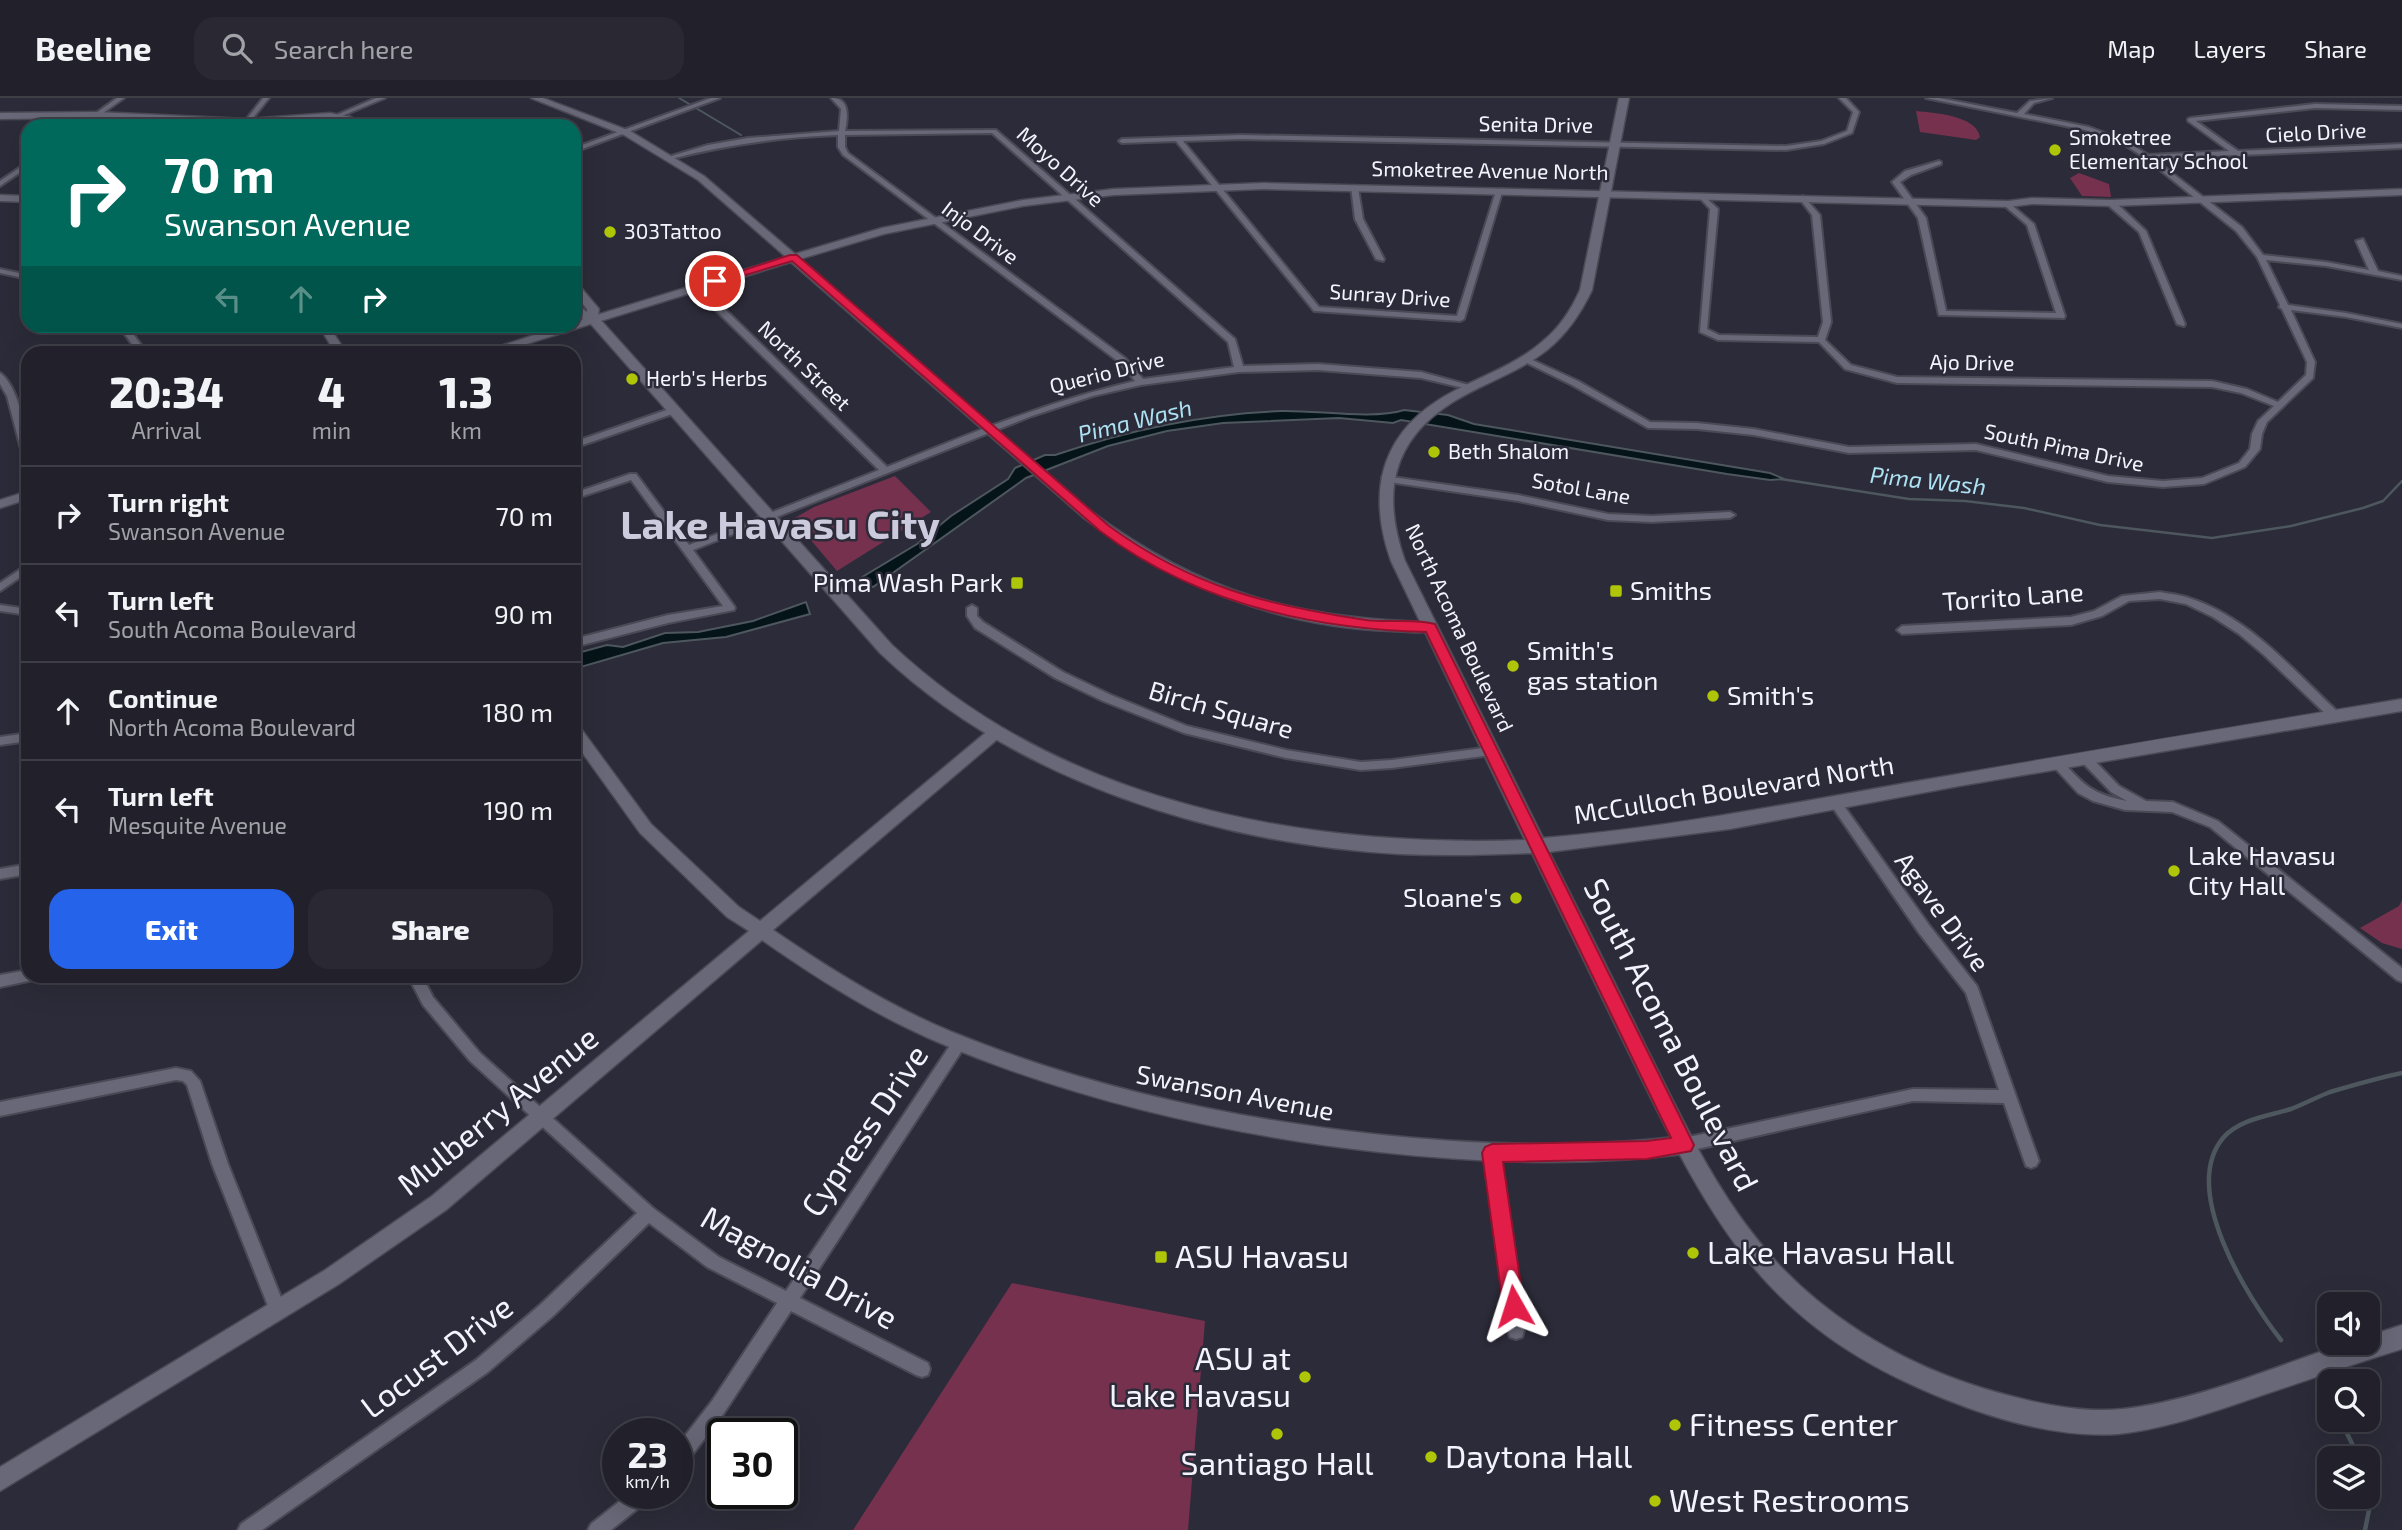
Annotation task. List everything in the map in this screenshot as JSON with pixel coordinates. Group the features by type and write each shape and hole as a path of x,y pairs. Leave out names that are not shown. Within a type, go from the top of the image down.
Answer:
{"main road":[{"name":"North Acoma Boulevard","path":"1539,847 1388,539 1384,518 1385,479 1391,460 1414,426 1446,401 1525,360 1556,336 1579,306 1586,290 1624,98"},
{"path":"0,116 53,119"},
{"path":"306,119 348,119"},
{"path":"0,122 21,122"},
{"path":"581,294 593,309 593,319"},
{"path":"581,311 593,319"},
{"name":"McCulloch Boulevard North","path":"593,319 889,653 918,679 995,733 1085,776 1175,807 1282,833 1397,847 1539,847 1661,834 2402,705"},
{"name":"South Acoma Boulevard","path":"1539,847 1684,1145 1724,1215 1758,1258 1808,1305 1835,1327 1877,1354 1936,1384 2001,1407 2067,1419 2119,1421 2166,1414 2402,1337"}],"street":[{"path":"92,119 121,98"},
{"path":"249,119 266,98"},
{"path":"335,117 382,98"},
{"path":"535,98 624,132 670,157 714,188 1112,534 1145,557 1194,582 1250,602 1312,617 1378,626 1430,627"},
{"path":"581,147 717,98"},
{"path":"834,98 844,104 846,110 841,135"},
{"name":"Senita Drive","path":"1122,141 1241,137 1786,148 1822,143 1850,132 1856,112 1842,98"},
{"name":"South Pima Drive","path":"1525,360 1575,383 1647,425 1697,426 1754,432 1849,450 1976,447 2108,479 2163,484 2204,481 2234,470 2251,456 2259,426 2310,376 2311,362 2261,257 2239,229 2124,142 2087,128 1930,98"},
{"path":"2020,115 2032,102 2049,98"},
{"path":"348,119 368,105"},
{"path":"2239,155 2190,120 2315,106 2402,108"},
{"name":"Moyo Drive","path":"670,157 705,146 747,139 994,131 1232,341 1239,369"},
{"name":"Injo Drive","path":"841,135 840,143 845,154 1122,360 1141,382"},
{"name":"Sunray Drive","path":"1178,139 1317,309 1460,319 1500,191"},
{"name":"Cielo Drive","path":"2147,157 2402,146"},
{"path":"1939,163 1908,173 1896,182 1922,218 1942,313 2061,316 2030,225 2008,204"},
{"path":"0,184 21,169"},
{"name":"Smoketree Avenue North","path":"581,323 793,257 932,219 1067,196 1216,187 1354,188 1605,192 2008,204 2032,201 2112,203 2402,192"},
{"path":"1354,188 1359,219 1380,259"},
{"path":"1702,196 1714,209 1703,330 1718,337 1821,340 1827,322 1816,215 1803,198"},
{"path":"0,198 21,199"},
{"path":"2112,203 2142,231 2181,324"},
{"path":"2360,241 2375,273"},
{"path":"2261,257 2326,264 2402,278"},
{"path":"0,271 21,276"},
{"path":"0,280 13,274"},
{"name":"North Street","path":"697,286 886,471"},
{"path":"2283,307 2402,326"},
{"name":"Smoketree Avenue North","path":"506,346 548,333"},
{"name":"Ajo Drive","path":"1821,340 1848,367 1897,380 2212,384 2244,391 2279,405"},
{"name":"Querio Drive","path":"687,549 1059,403 1141,382 1239,369 1358,369 1444,379 1472,387"},
{"path":"0,376 11,396 21,432"},
{"path":"581,443 674,410"},
{"path":"581,494 633,476 730,608 668,619 581,641"},
{"name":"Sotol Lane","path":"1385,479 1518,498 1608,517 1652,519 1730,515"},
{"path":"0,504 21,497"},
{"path":"0,588 21,572"},
{"name":"Torrito Lane","path":"1902,630 2071,621 2090,617 2127,597 2146,595 2179,600 2203,607 2226,619 2253,640 2335,716"},
{"path":"0,608 21,611"},
{"name":"Birch Square","path":"972,608 972,616 979,625 1059,675 1184,729 1286,754 1361,765 1392,764 1491,751"},
{"name":"Mulberry Avenue","path":"0,1480 278,1310 387,1241 439,1203 995,733"},
{"path":"0,741 21,738"},
{"name":"Swanson Avenue","path":"581,741 608,784 648,832 696,880 761,932 869,999 960,1042 1100,1092 1220,1121 1302,1136 1492,1153 1647,1150 1684,1145 1913,1095 2009,1097"},
{"path":"2086,759 2115,789 2130,799 2147,804"},
{"path":"2058,764 2082,790 2097,798 2125,805 2173,807 2214,824 2402,976"},
{"name":"Agave Drive","path":"1835,802 1924,929 1972,990 2009,1097"},
{"path":"0,874 21,870"},
{"path":"0,981 21,977"},
{"name":"Magnolia Drive","path":"419,983 428,1001 475,1057 648,1213 713,1262 922,1369"},
{"name":"Cypress Drive","path":"693,1440 718,1407 960,1042"},
{"path":"0,1109 176,1074 186,1075 193,1081 220,1164 278,1310"},
{"path":"2009,1097 2031,1161"},
{"path":"1492,1153 1516,1331"},
{"name":"Locust Drive","path":"247,1530 482,1366 547,1310 648,1213"},
{"path":"597,1530 624,1509"}],"shaded area":[{"path":"1916,111 1943,114 1963,120 1977,130 1980,137 1976,140 1920,132"},
{"path":"2079,173 2109,184 2111,197 2082,196 2070,178"},
{"path":"1404,410 1448,415 1474,424 1770,473 1784,479 1770,480 1727,474 1401,420 1393,423 1339,418 1223,423 1167,431 1108,446 1026,478 873,587 859,579 917,544 951,516 1008,479 1015,468 1045,455 1055,455 1138,431 1223,416 1281,411 1376,414"},
{"path":"895,476 931,512 837,571 793,519 814,507"},
{"path":"806,602 810,614 726,637 663,643 581,667 581,652 607,645 623,647 665,633 698,632 753,621"},
{"path":"2402,900 2402,949 2382,943 2360,928 2399,906"},
{"path":"1012,1283 1205,1321 1188,1530 853,1530"}],"waterway":[{"path":"679,98 741,135"},
{"name":"Pima Wash","path":"1781,479 1909,499 1965,501 2024,508 2100,525 2212,538 2291,526 2363,508 2383,501 2402,481"},
{"path":"2281,1340 2236,1271 2223,1242 2213,1213 2209,1185 2212,1160 2223,1138 2237,1126 2291,1109 2330,1092 2402,1073"},
{"path":"2346,1432 2353,1446"},
{"path":"2365,1530 2369,1509"}],"place":[{"name":"Smoketree Elementary School","path":"2055,150"},
{"name":"303Tattoo","path":"610,232"},
{"name":"Herb's Herbs","path":"632,379"},
{"name":"Beth Shalom","path":"1434,452"},
{"name":"Pima Wash Park","path":"1017,583"},
{"name":"Smiths","path":"1616,591"},
{"name":"Smith's gas station","path":"1513,666"},
{"name":"Smith's","path":"1713,696"},
{"name":"Lake Havasu City Hall","path":"2174,871"},
{"name":"Sloane's","path":"1516,898"},
{"name":"Lake Havasu Hall","path":"1693,1253"},
{"name":"ASU Havasu","path":"1161,1257"},
{"name":"ASU at Lake Havasu","path":"1305,1377"},
{"name":"Fitness Center","path":"1675,1425"},
{"name":"Santiago Hall","path":"1277,1434"},
{"name":"Daytona Hall","path":"1431,1457"},
{"name":"West Restrooms","path":"1655,1501"}],"district":[{"name":"Lake Havasu City","path":"780,525"}],"route":[{"path":"715,281 793,257 1088,515 1130,548 1177,574 1231,596 1291,613 1378,626 1430,627 1684,1145 1647,1150 1492,1153 1514,1306"}]}
